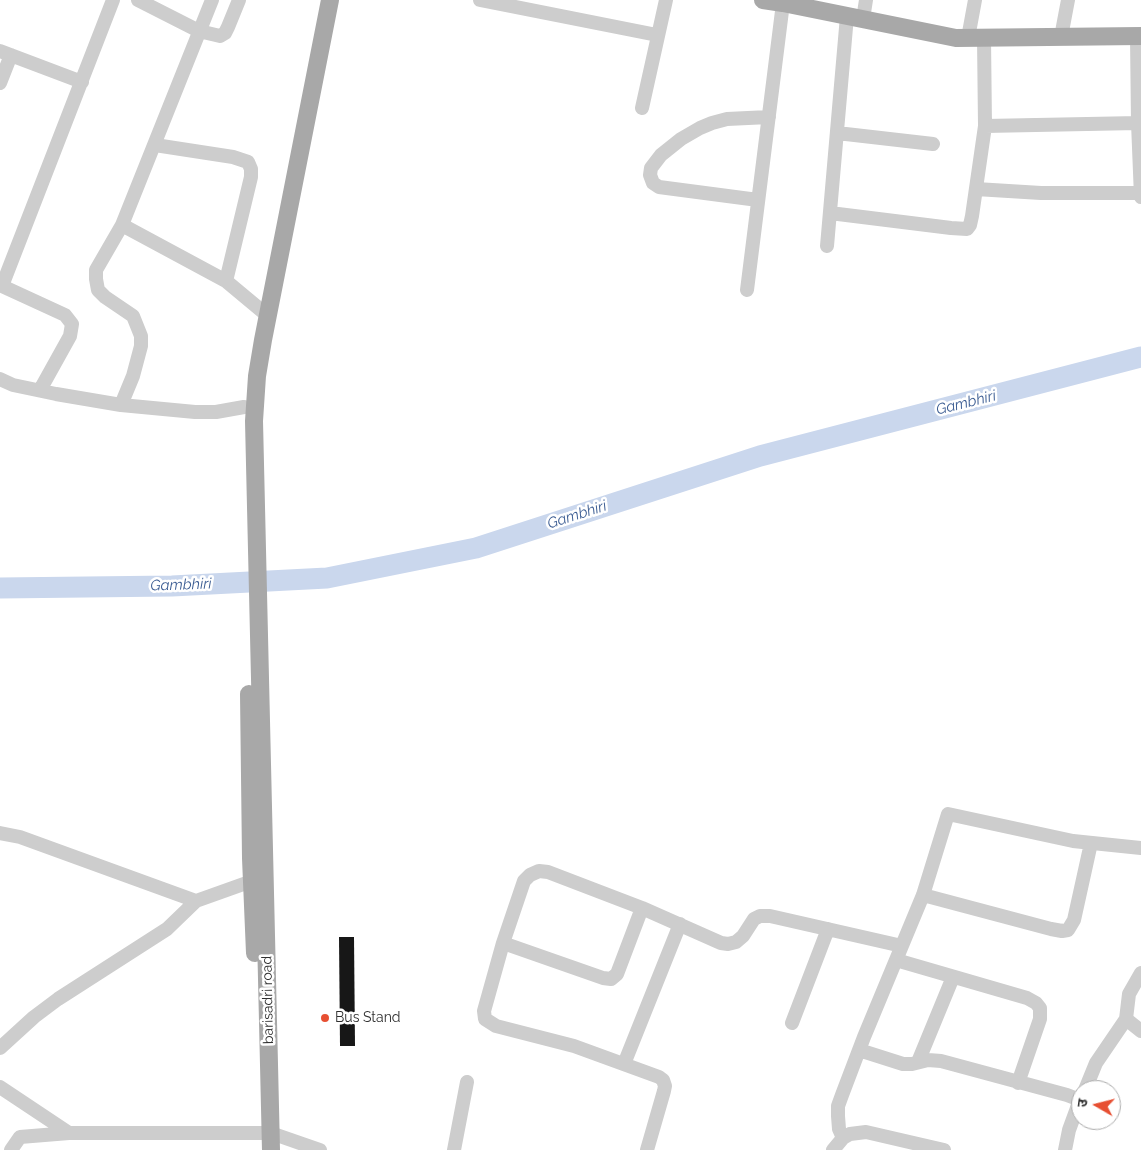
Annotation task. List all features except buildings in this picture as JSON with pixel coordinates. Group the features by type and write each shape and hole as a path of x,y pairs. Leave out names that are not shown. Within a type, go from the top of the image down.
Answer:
{"main road":[{"path":"258,854 254,421 259,365 330,0"},
{"path":"762,0 783,2 956,38 1139,36"},
{"path":"258,854 244,408 250,376 259,365"},
{"name":"barisadri road","path":"258,854 252,881 267,1142"},
{"name":"barisadri road","path":"258,854 267,1142"}],"street":[{"path":"40,390 70,336 72,324 65,315 1,285 113,0"},
{"path":"138,0 215,36 220,36 224,33 239,0"},
{"path":"121,405 133,376 141,346 141,336 133,316 105,298 98,290 96,270 122,225 212,0"},
{"path":"480,0 657,35"},
{"path":"642,108 666,0"},
{"path":"827,246 837,133 855,17 866,0"},
{"path":"830,213 962,230 970,225 985,126 976,38 975,0"},
{"path":"1061,37 1068,0"},
{"path":"747,290 783,2"},
{"path":"976,189 1141,195 1138,123 1139,36"},
{"path":"0,83 5,53 82,82"},
{"path":"758,200 659,187 653,183 650,175 651,168 661,154 700,128 726,119 769,117"},
{"path":"985,126 1138,123"},
{"path":"837,133 933,144"},
{"path":"155,144 241,159 248,162 251,169 251,177 226,281"},
{"path":"122,225 226,281 268,316"},
{"path":"0,379 13,385 121,405 195,412 216,412 244,408"},
{"path":"843,1138 838,1124 838,1106 923,895 948,814 1091,843 1141,848"},
{"path":"0,833 20,837 196,901"},
{"path":"923,895 1051,929 1068,930 1074,920 1091,843"},
{"path":"647,1150 665,1086 663,1080 574,1046 496,1026 489,1023 486,1019 484,1011 503,943 524,881 530,875 540,871 548,872 642,908 721,943 736,942 743,936 754,919 760,916 770,916 902,946"},
{"path":"0,1048 34,1017 58,999 167,929 196,901 252,881"},
{"path":"503,943 603,978 612,979 617,974 642,908"},
{"path":"624,1064 680,924"},
{"path":"792,1023 828,929"},
{"path":"896,960 1027,998 1036,1003 1040,1008 1040,1019 1018,1083"},
{"path":"918,1062 953,976"},
{"path":"1089,1080 1096,1063 1126,1019 1130,994 1140,977"},
{"path":"1126,1019 1141,1031"},
{"path":"859,1050 903,1064 928,1060 941,1061 1018,1083 1071,1095"},
{"path":"454,1150 467,1082"},
{"path":"0,1087 69,1132"},
{"path":"1065,1150 1071,1125"},
{"path":"7,1147 20,1137 69,1132 267,1142 320,1150"},
{"path":"833,1150 843,1138 850,1134 866,1132 944,1150"}],"waterway":[{"name":"Gambhiri","path":"0,588 172,586 327,578 476,548 760,456 1141,357"}],"place":[{"name":"Bus Stand","path":"325,1018"}]}
